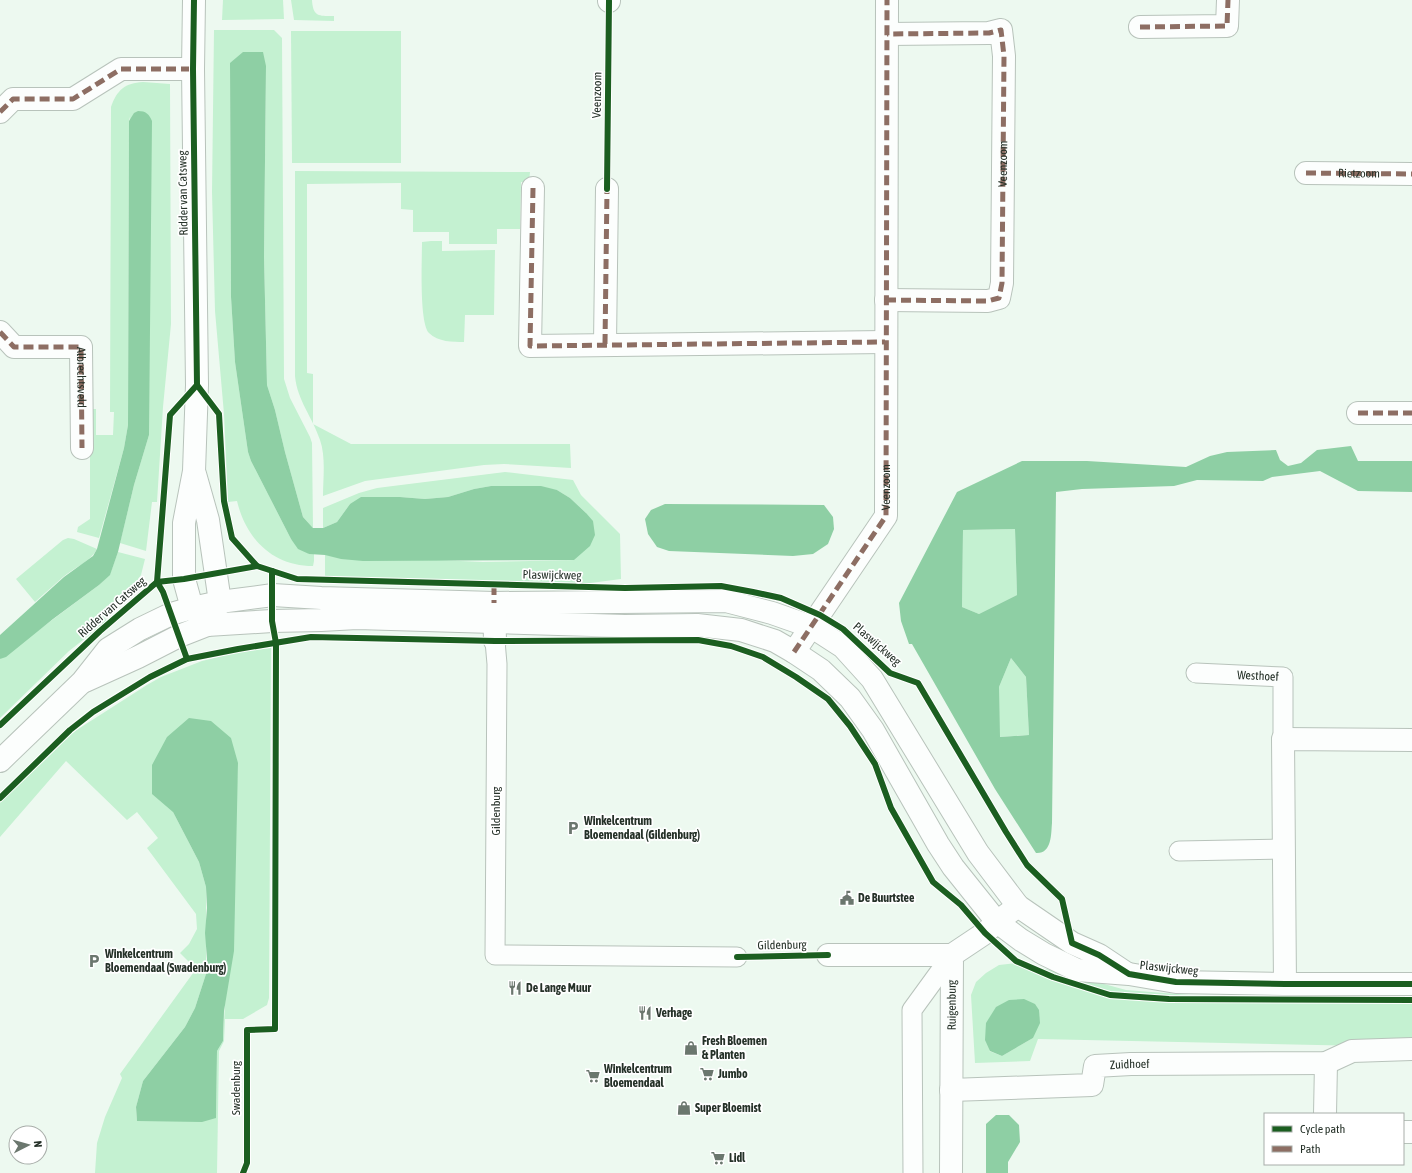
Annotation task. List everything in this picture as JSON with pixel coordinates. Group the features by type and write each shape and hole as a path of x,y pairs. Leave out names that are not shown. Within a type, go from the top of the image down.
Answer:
{"street":[{"name":"Ridder van Catsweg","path":"192,608 184,579 184,523 194,471 197,385 193,69 194,0"},
{"name":"Veenzoom","path":"794,652 886,516 885,342 887,0"},
{"path":"1140,27 1227,26 1228,0"},
{"name":"Veenzoom","path":"886,300 988,301 999,298 1002,282 1004,56 1001,30 989,33 887,34"},
{"path":"0,112 13,99 73,99 121,69 193,69"},
{"name":"Rietzoom","path":"1306,173 1412,174"},
{"path":"533,188 530,346 885,342"},
{"path":"605,344 607,190"},
{"name":"Albrechtsveld","path":"0,332 14,347 81,347 82,448"},
{"path":"1358,413 1412,413"},
{"name":"Ridder van Catsweg","path":"194,471 208,520 220,602"},
{"name":"Plaswijckweg","path":"220,602 273,595 321,598 495,622 726,601 772,613 812,627 842,648 872,680 978,853 1018,906 1072,943 1099,955 1129,974"},
{"path":"0,761 82,682 108,649 171,614 220,602"},
{"path":"82,682 138,657 179,636 207,625 220,602"},
{"path":"192,608 207,625"},
{"name":"Plaswijckweg","path":"207,625 357,618 625,626 697,625 741,630 775,641 794,652 821,670 850,698 874,730 938,844 953,867 997,922 1021,940 1077,970 1129,974 1176,982 1412,984"},
{"path":"1283,738 1412,740"},
{"name":"Westhoef","path":"1283,738 1285,984"},
{"path":"828,955 952,955 985,933 1018,906"},
{"name":"Ruigenburg","path":"951,1173 952,955"},
{"name":"Zuidhoef","path":"951,1090 1092,1085 1094,1066 1131,1064 1326,1063 1352,1051 1412,1049"},
{"path":"1325,1113 1326,1063"}],"lane":[{"name":"Gildenburg","path":"495,622 497,664 495,955 737,957"},
{"name":"Westhoef","path":"1196,674 1283,677 1283,738"},
{"path":"1179,851 1283,849"},
{"path":"913,1173 912,1010 952,955"}],"shaded area":[{"path":"223,0 283,0 284,19 222,20"},
{"path":"291,0 312,0 315,13 324,16 334,16 334,21 294,20"},
{"path":"214,30 274,30 282,38 284,379 290,398 312,443 313,528 303,517 267,385 264,257 266,66 230,63 231,297 235,362 248,452 251,461 291,539 309,554 314,554 313,566 299,565 286,561 263,548 247,527 241,515 237,501 228,502 224,414 215,311 212,192"},
{"path":"291,31 401,31 401,163 292,163"},
{"path":"243,52 263,52 266,66 264,257 267,385 303,517 313,528 323,528 337,522 350,504 361,497 400,497 425,499 448,497 474,489 491,486 541,486 557,490 570,498 593,521 595,535 590,546 574,560 363,561 309,554 298,549 291,539 251,461 248,452 235,362 231,297 230,63"},
{"path":"143,82 170,84 171,324 163,407 157,502 152,502 146,551 120,543 134,485 149,435 130,117 128,425 124,448 99,538 77,532 78,527 90,519 90,409 96,409 96,435 113,435 114,412 110,412 111,107 113,101 122,88 131,84"},
{"path":"138,111 147,113 152,121 149,435 134,485 118,552 110,575 6,657 0,659 0,635 64,577 93,556 97,549 124,448 128,425 129,121 134,113"},
{"path":"295,171 530,172 529,182 521,182 520,229 497,229 497,244 449,244 449,232 413,232 413,210 401,209 401,183 307,184 307,373 313,374 313,423 302,401 296,385 295,376"},
{"path":"442,241 442,251 495,250 494,315 465,315 464,342 446,341 437,338 429,333 426,327 422,304 422,242"},
{"path":"313,424 351,444 570,444 571,468 504,464 484,465 365,481 323,496 323,454 320,440"},
{"path":"1351,446 1358,461 1412,461 1412,492 1358,491 1320,471 1272,477 1263,481 1197,480 1174,486 1082,489 1056,492 1052,823 1051,838 1048,847 1041,852 1036,853 995,789 912,644 909,644 901,621 899,603 957,492 1022,461 1087,461 1186,467 1210,456 1227,452 1276,450 1280,460 1288,466 1301,463 1317,450","holes":["1015,529 1017,595 979,614 962,607 963,530","1011,658 1026,677 1029,735 1000,737 999,687"]},
{"path":"505,472 573,480 581,495 620,534 621,579 583,584 325,577 325,555 483,562 574,560 586,513 570,498 557,490 491,486 474,489 448,497 425,499 400,497 350,504 337,522 323,528 323,508 359,493 377,488"},
{"path":"665,504 824,505 833,517 834,529 828,544 813,554 793,556 669,551 657,547 648,534 645,519 651,510"},
{"path":"1015,529 1017,595 979,614 962,607 963,530"},
{"path":"68,538 97,549 91,557 63,577 35,602 16,579 63,540"},
{"path":"118,552 145,559 141,575 134,585 101,613 107,621 69,651 0,718 0,659 99,585 110,574"},
{"path":"271,648 269,998 267,1005 243,1019 225,1019 224,1041 219,1051 217,1173 95,1173 97,1143 105,1117 122,1078 120,1074 196,969 180,953 189,944 197,929 196,914 147,848 158,838 137,812 127,820 66,761 0,837 0,803 75,731 147,685 161,677 202,661 239,652","holes":["238,763 223,1041 217,1051 216,1118 137,1121 136,1107 143,1081 185,1027 195,1008 206,974 206,887 199,862 173,812"]},
{"path":"1011,658 1026,677 1029,735 999,737 999,687"},
{"path":"189,718 211,721 231,738 238,763 234,951 224,1011 223,1041 217,1051 216,1118 202,1122 137,1121 136,1107 143,1081 185,1027 195,1008 206,974 206,887 199,862 173,812 152,794 152,765 167,737"},
{"path":"1017,963 1060,972 1126,990 1189,995 1267,997 1412,996 1412,1047 1038,1039 1030,1061 975,1063 971,995 976,982 986,973 999,965","holes":["1033,1038 1002,1056 989,1051"]},
{"path":"1024,999 1035,1004 1039,1010 1040,1023 1033,1038 1002,1056 990,1051 985,1040 986,1023 996,1007 1009,1000"},
{"path":"996,1115 1009,1115 1019,1125 1020,1142 1008,1162 1008,1173 986,1173 986,1124"}],"marked path":[{"path":"794,652 886,516 887,0"},
{"path":"1140,27 1227,26 1228,0"},
{"path":"886,300 988,301 999,298 1002,283 1004,56 1001,30 989,33 887,34"},
{"path":"0,112 13,99 73,99 121,69 193,69"},
{"path":"1306,173 1412,174"},
{"path":"533,188 530,346 885,342"},
{"path":"605,344 607,189"},
{"path":"0,332 14,347 81,347 82,448"},
{"path":"1358,413 1412,413"},
{"path":"494,585 494,603"}],"cycle path":[{"path":"194,0 193,69 197,385 219,414 224,501 232,538 257,566 297,579 625,588 721,586 781,598 820,615 843,629 890,673 918,683 1027,865 1062,899 1072,943 1099,955 1129,974 1176,982 1412,984"},
{"path":"607,189 609,1"},
{"path":"0,725 100,631 157,582 170,415 197,385"},
{"path":"187,659 163,592 157,582 184,579 257,566"},
{"name":"Swadenburg","path":"243,1173 247,1163 247,1030 275,1029 276,643 272,621 272,571"},
{"path":"0,798 70,730 93,712 150,677 187,659 311,637 495,641 698,640 731,646 763,657 828,699 850,726 875,764 891,808 933,882 961,905 985,933 1016,961 1053,977 1110,995 1169,999 1412,1000"},
{"path":"737,957 828,955"}],"place":[{"name":"Winkelcentrum Bloemendaal (Gildenburg)","path":"573,828"},
{"name":"De Buurtstee","path":"847,898"},
{"name":"Winkelcentrum Bloemendaal (Swadenburg)","path":"94,961"},
{"name":"De Lange Muur","path":"515,988"},
{"name":"Verhage","path":"645,1013"},
{"name":"Fresh Bloemen & Planten","path":"691,1048"},
{"name":"Jumbo","path":"707,1074"},
{"name":"Winkelcentrum Bloemendaal","path":"593,1076"},
{"name":"Super Bloemist","path":"684,1108"},
{"name":"Lidl","path":"718,1158"}]}
